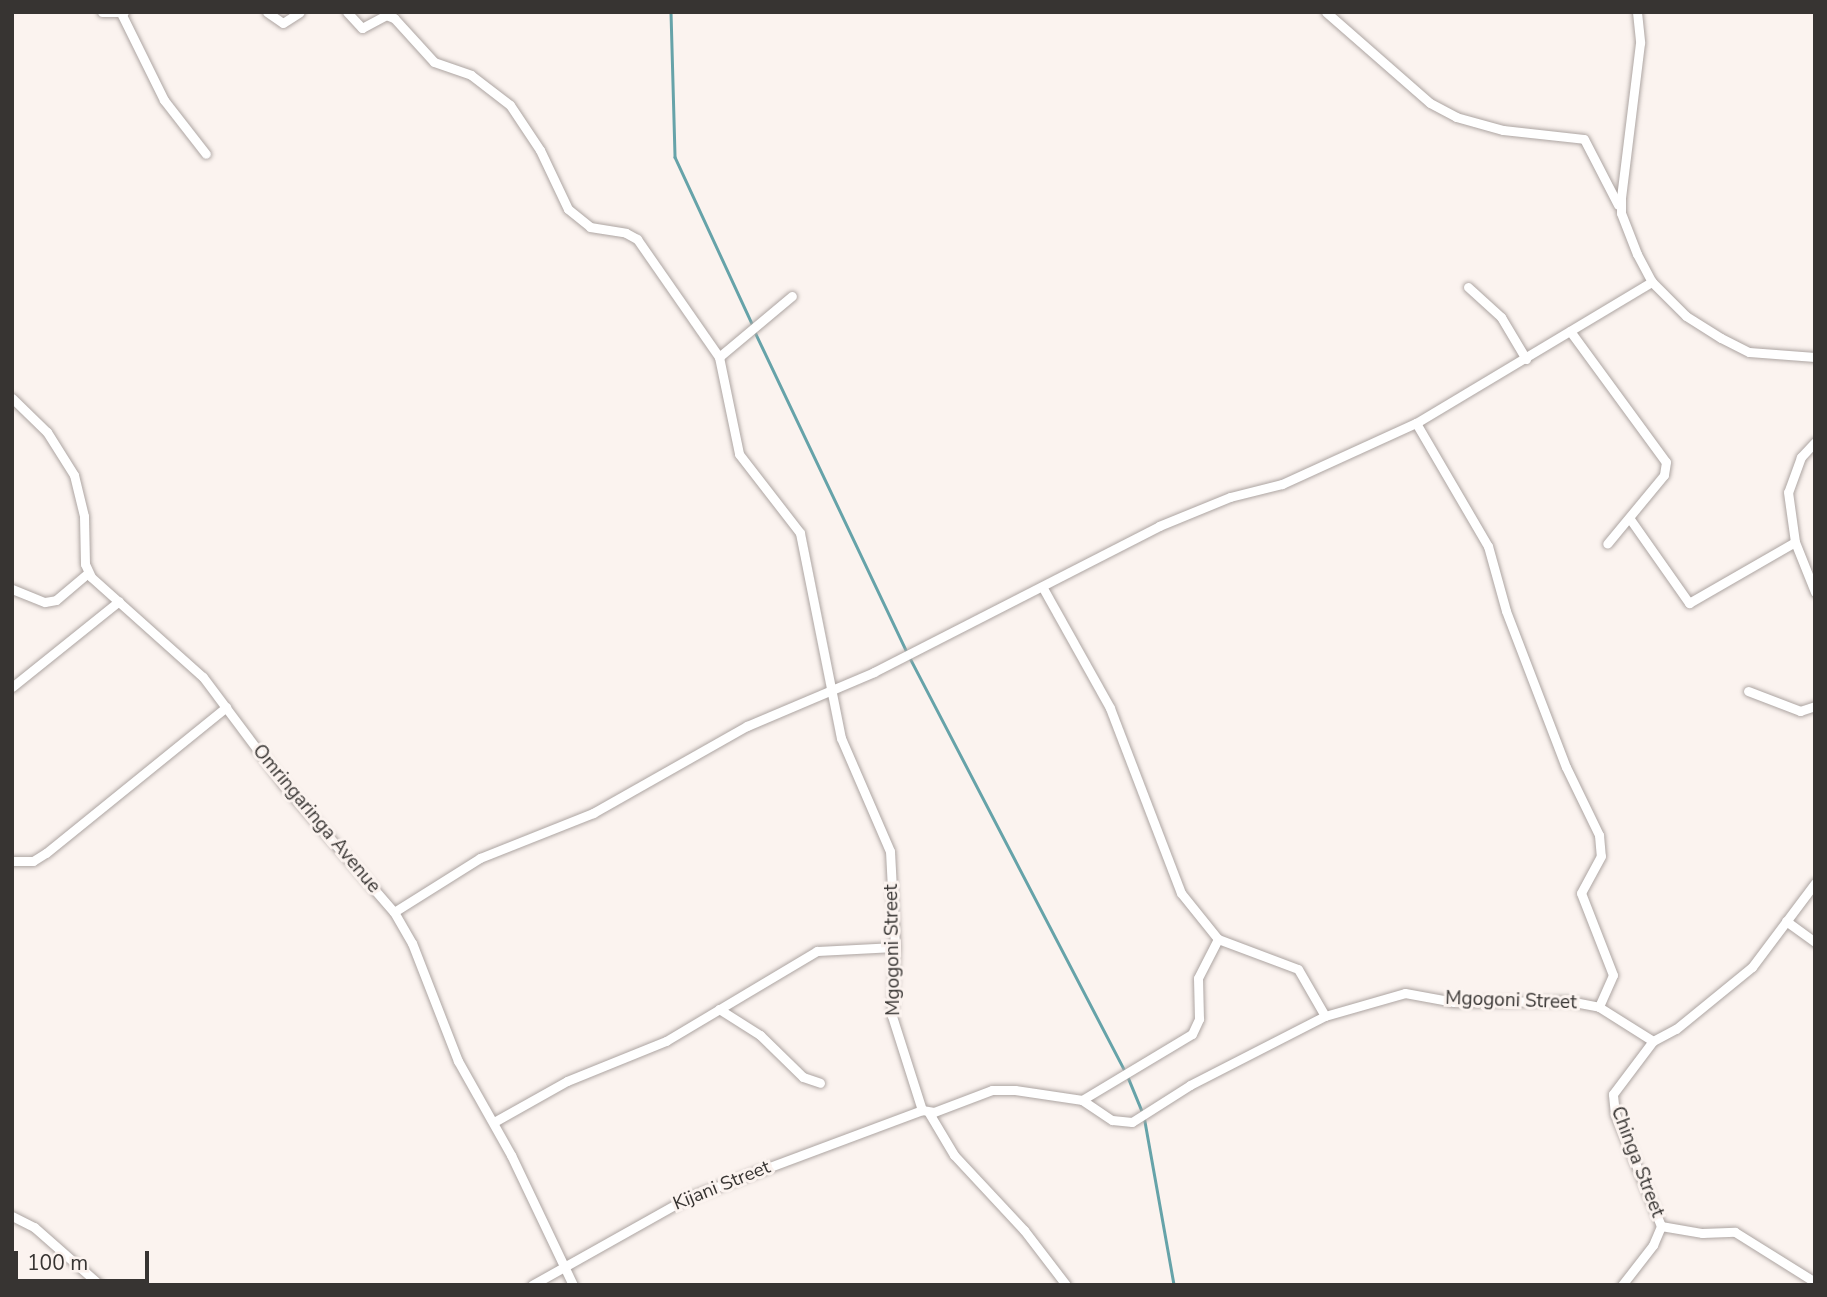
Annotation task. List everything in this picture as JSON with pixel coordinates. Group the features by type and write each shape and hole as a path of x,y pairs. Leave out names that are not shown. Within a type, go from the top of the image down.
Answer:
{"street":[{"path":"102,12 122,13 163,100 206,153"},
{"path":"267,12 283,23 300,12"},
{"name":"Mgogoni Street","path":"347,12 362,28 386,15 394,18 434,62 471,75 510,105 540,150 573,215 590,227 637,239 719,357 739,454 800,533 841,737 890,851 895,947 892,1016 925,1112 992,1090 1046,1092 1082,1100 1112,1120 1132,1122 1189,1085 1325,1016 1405,993 1454,1002 1505,998 1569,1001 1599,1007 1653,1041"},
{"path":"1326,12 1430,103 1456,117 1503,130 1584,139 1652,282 1686,316 1749,352 1815,357"},
{"path":"1621,213 1624,146 1640,43 1637,12"},
{"path":"394,912 480,858 593,813 747,726 1043,588 1159,526 1230,498 1282,485 1416,423 1652,282"},
{"path":"1468,287 1501,317 1526,359"},
{"path":"719,357 792,296"},
{"path":"1570,331 1666,462 1664,475 1607,544"},
{"path":"12,398 47,432 74,475 84,516 88,573 56,600 45,602 12,589"},
{"path":"1416,423 1488,546 1506,611 1566,767 1600,835 1601,856 1581,893 1614,975 1599,1007"},
{"path":"1815,442 1801,457 1788,492 1795,542 1815,592"},
{"path":"1630,519 1689,603 1795,542"},
{"name":"Omringaringa Avenue","path":"88,573 203,677 283,784 394,912 412,943 458,1061 494,1122 573,1285"},
{"path":"1043,588 1110,708 1146,794 1170,874 1191,907 1218,939 1298,969 1325,1016"},
{"path":"12,687 119,601"},
{"path":"1748,691 1800,711 1815,706"},
{"path":"12,862 33,861 46,853 226,708"},
{"path":"1653,1041 1676,1029 1752,967 1815,883"},
{"path":"1786,921 1815,942"},
{"path":"1082,1100 1192,1034 1199,1019 1198,978 1218,939"},
{"path":"494,1122 567,1081 654,1047 817,951 895,947"},
{"path":"719,1009 760,1035 803,1077 820,1083"},
{"name":"Chinga Street","path":"1622,1285 1653,1245 1661,1226 1613,1100 1616,1084 1653,1041"},
{"path":"925,1112 954,1155 1039,1248 1066,1285"},
{"name":"Kijani Street","path":"532,1285 562,1265 687,1198 925,1112"},
{"path":"12,1216 34,1227 100,1285"},
{"path":"1661,1226 1702,1233 1735,1232 1815,1282"}],"waterway":[{"path":"671,12 675,157 753,326"},
{"path":"755,332 907,652"},
{"path":"910,658 1125,1071"},
{"path":"1128,1077 1144,1116 1174,1285"}]}
